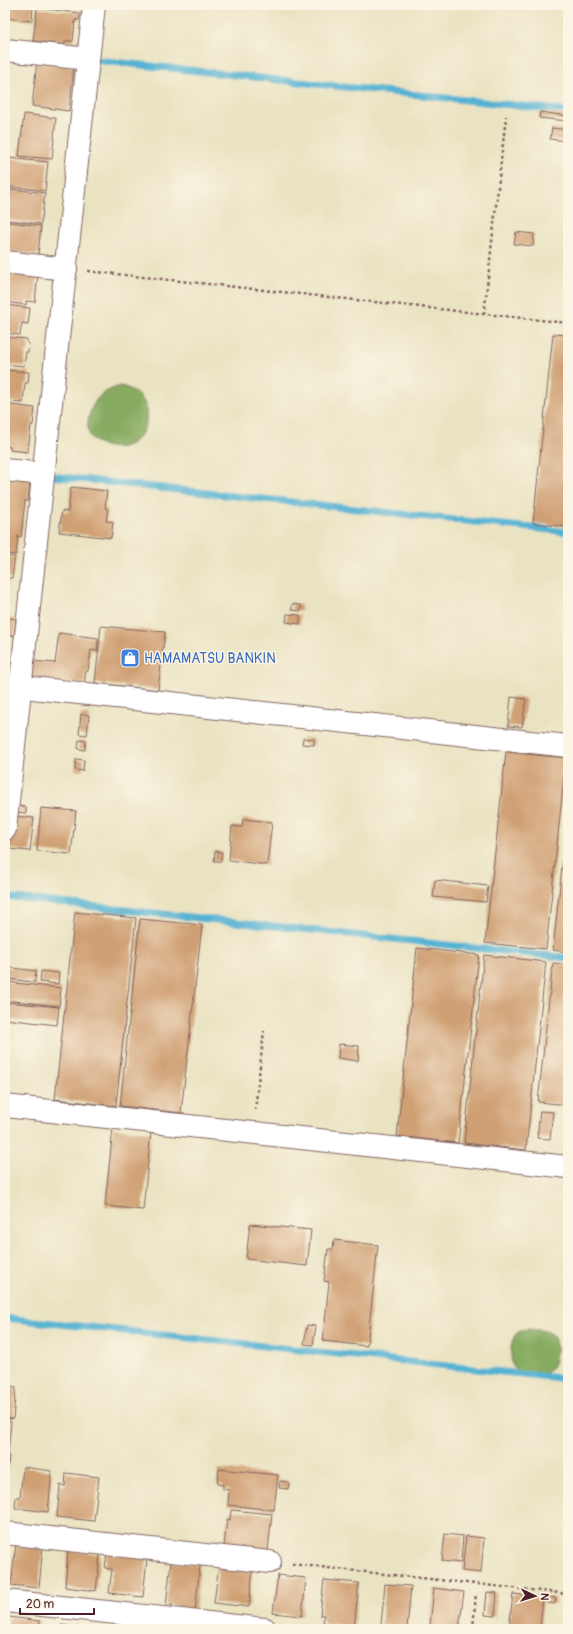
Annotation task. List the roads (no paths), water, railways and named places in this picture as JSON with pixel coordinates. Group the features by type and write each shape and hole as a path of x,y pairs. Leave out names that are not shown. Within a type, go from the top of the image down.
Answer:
{"street":[{"path":"5,829 13,686 43,474 94,5"},
{"path":"5,50 88,59"},
{"path":"5,262 66,269"},
{"path":"5,470 43,474"},
{"path":"13,686 568,746"},
{"path":"5,1106 568,1167"},
{"path":"5,1533 270,1562"},
{"path":"5,1601 265,1629"}],"waterway":[{"path":"95,60 568,111"},
{"path":"51,476 568,532"},
{"path":"5,897 568,958"},
{"path":"5,1318 568,1379"}],"place":[{"name":"HAMAMATSU BANKIN","path":"130,658"}]}
